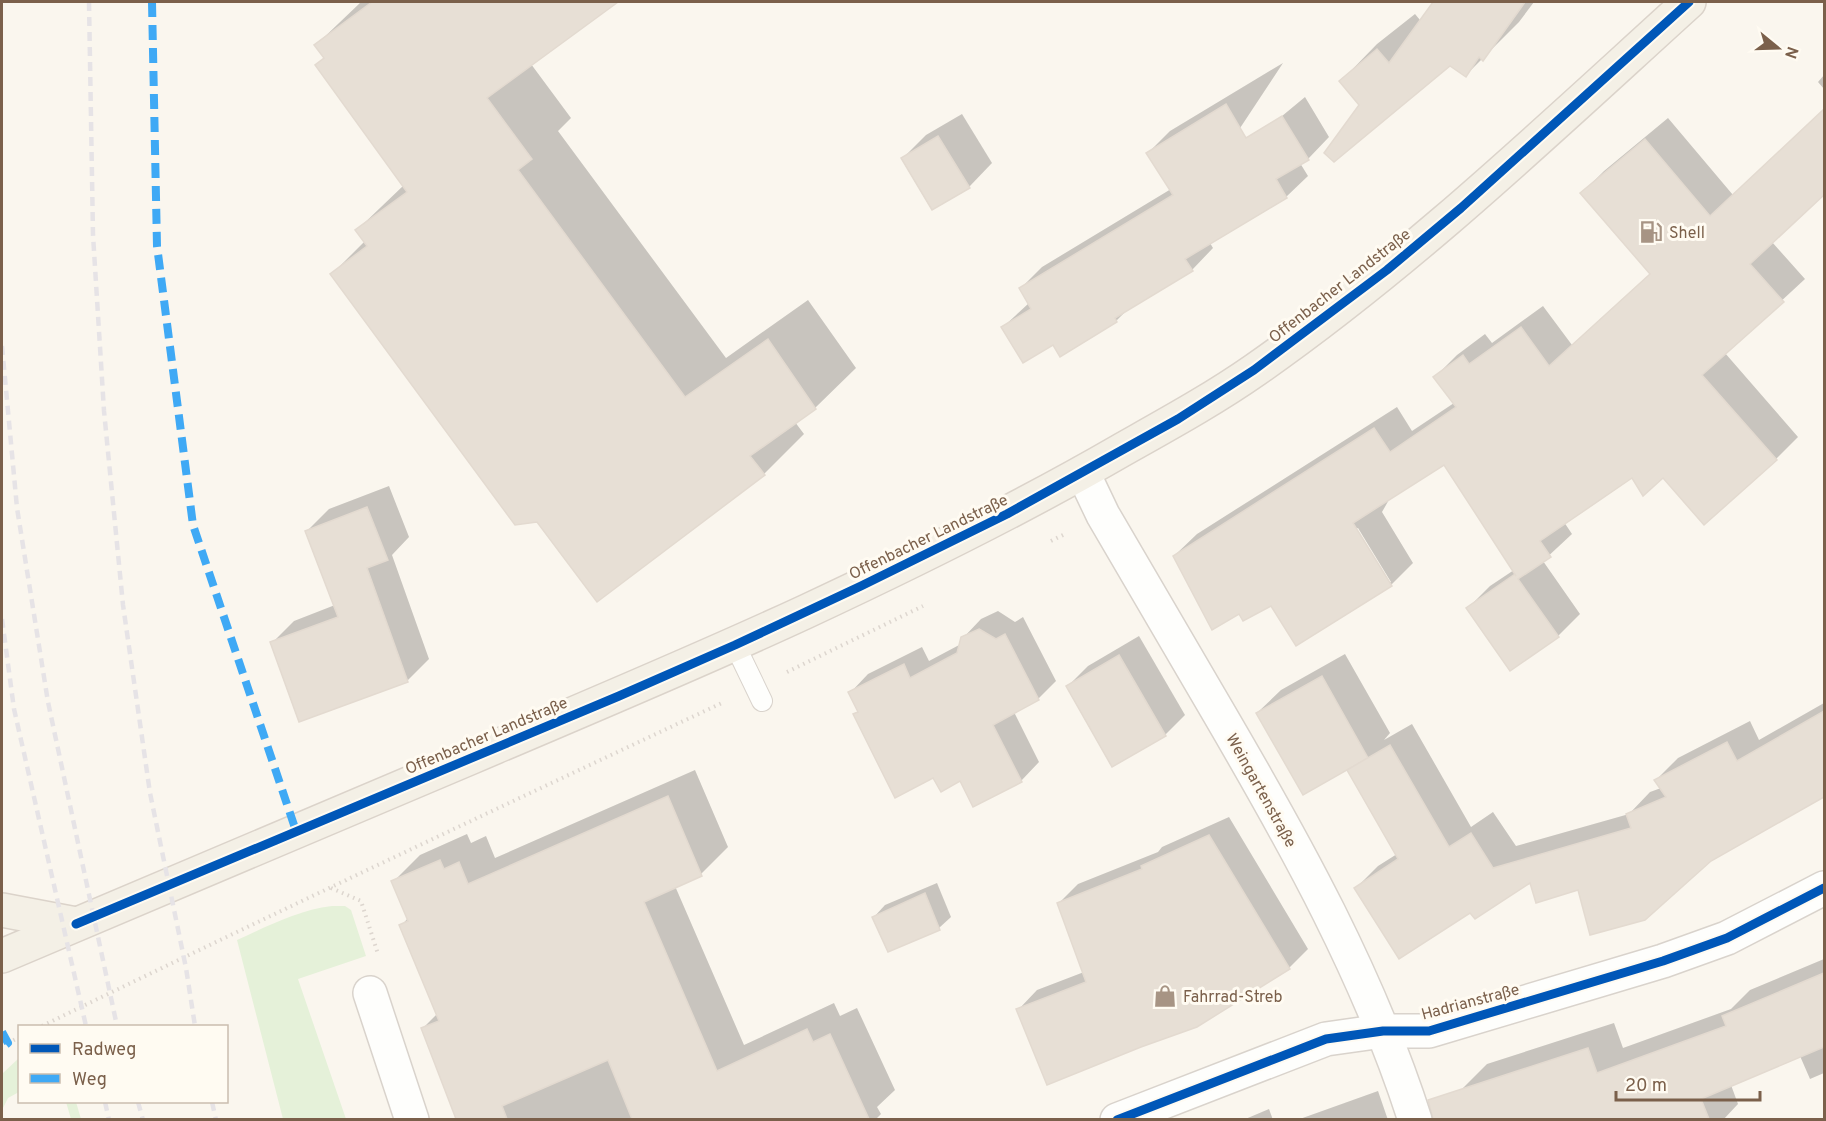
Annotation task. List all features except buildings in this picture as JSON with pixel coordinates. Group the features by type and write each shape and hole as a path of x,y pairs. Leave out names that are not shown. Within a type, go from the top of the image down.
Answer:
{"main road":[{"name":"Offenbacher Landstraße","path":"2,956 735,645 1007,514 1083,472 1178,418 1254,370 1387,270 1470,200 1689,2"},
{"path":"2,910 76,924"}],"street":[{"name":"Weingartenstraße","path":"1083,472 1103,515 1269,798 1332,916 1383,1031 1415,1119"},
{"name":"Hadrianstraße","path":"1118,1119 1326,1039 1383,1031 1429,1031 1672,958 1727,938 1824,888"},
{"path":"370,993 412,1119"}],"lane":[{"path":"735,645 758,694"}],"path":[{"path":"1042,546 1103,515"},
{"path":"44,1025 256,921 758,694 930,602"},
{"path":"331,888 361,901 372,935"},
{"path":"8,1043 18,1038"}],"green space":[{"path":"332,906 345,906 351,910 366,956 298,979 346,1119 283,1119 237,940 295,915"},
{"path":"18,1059 18,1093 8,1098 2,1110 2,1074"},
{"path":"66,1103 76,1103 81,1119 71,1119"}],"railway":[{"path":"89,2 93,235 104,411 123,605 150,793 186,968 195,1025"},
{"path":"2,346 17,508 48,702 117,1025"},
{"path":"2,619 14,709 86,1025"},
{"path":"105,1103 109,1120"},
{"path":"138,1103 143,1120"},
{"path":"212,1103 216,1120"}],"marked path":[{"path":"152,2 157,246 193,525 296,831"},
{"path":"2,1032 8,1043 2,1048"}],"cycle path":[{"path":"76,924 735,645 1007,514 1178,419 1254,370 1387,270 1461,208 1689,2"},
{"path":"1117,1120 1326,1039 1383,1031 1429,1031 1663,961 1727,938 1824,888"}],"place":[{"name":"Shell","path":"1651,232"},
{"name":"Fahrrad-Streb","path":"1165,996"}]}
